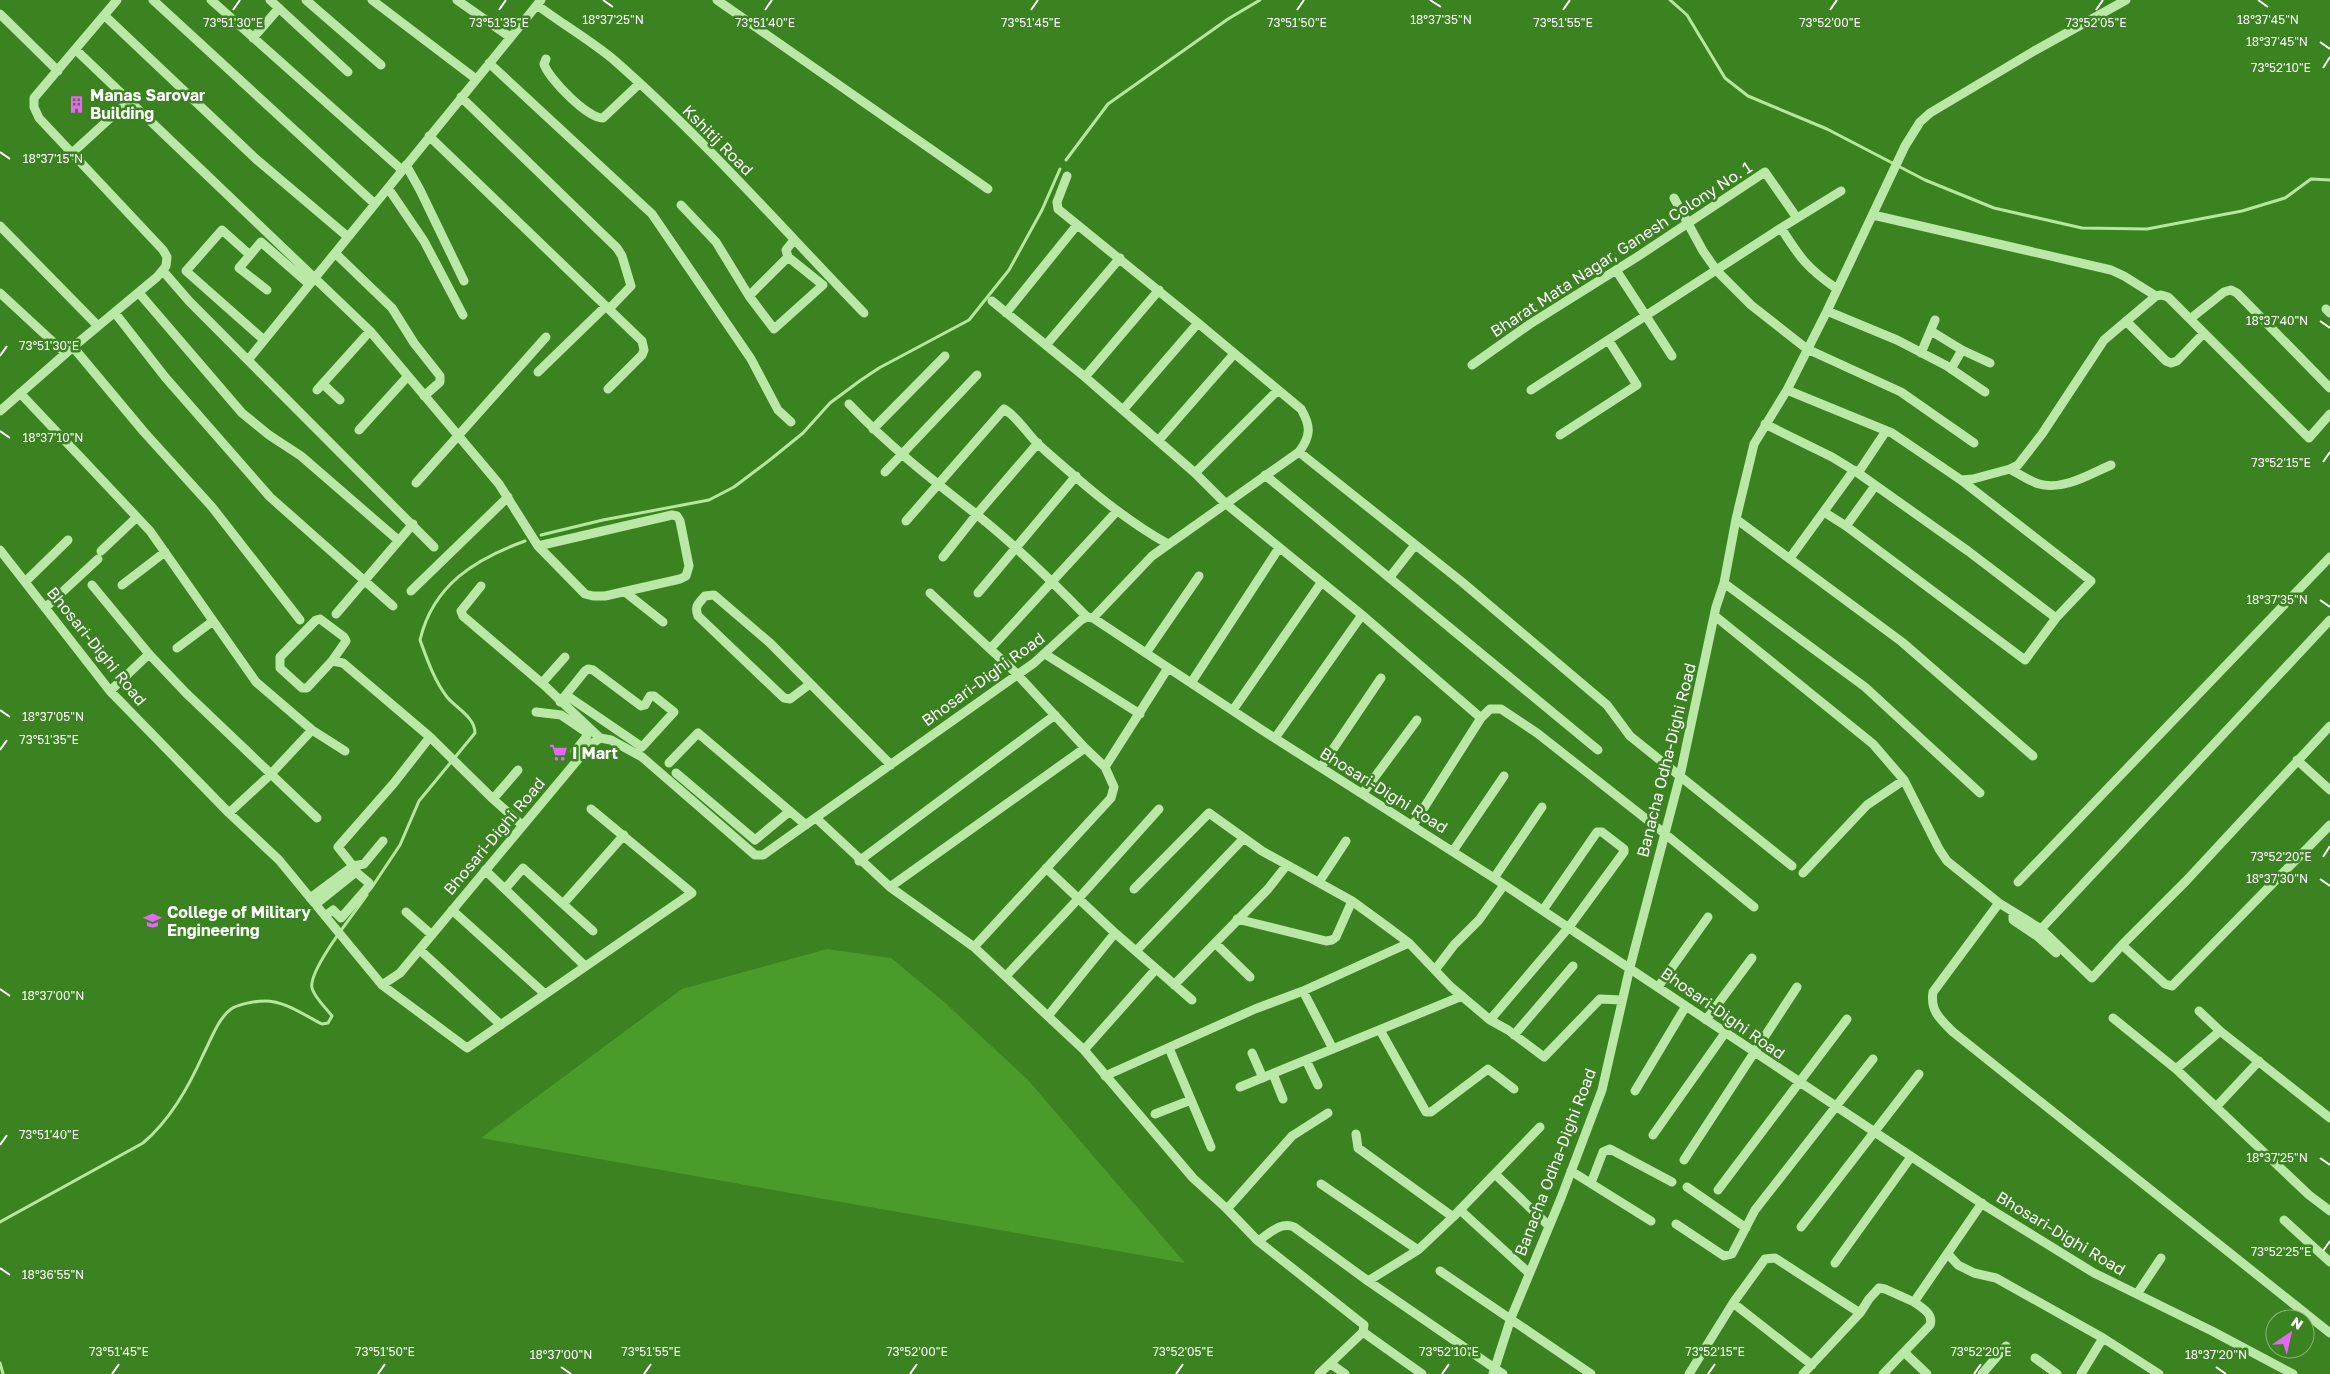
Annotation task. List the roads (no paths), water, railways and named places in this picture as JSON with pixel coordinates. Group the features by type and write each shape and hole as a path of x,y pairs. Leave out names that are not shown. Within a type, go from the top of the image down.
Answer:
{"street":[{"path":"0,411 65,353 139,293 166,266 167,257 163,250 39,118 34,107 34,98 116,0"},
{"path":"153,0 375,204"},
{"path":"211,0 404,168 420,190 464,282"},
{"path":"270,0 348,72"},
{"path":"306,0 381,65"},
{"path":"372,0 476,79"},
{"path":"456,0 510,37"},
{"path":"718,0 988,189"},
{"name":"Banacha Odha-Dighi Road","path":"1494,1371 1511,1318 1602,1090 1630,967 1680,776 1754,444 1787,390 1827,311 1899,159 1920,122 1930,113 2034,51 2126,0"},
{"path":"248,360 539,2"},
{"name":"Kshitij Road","path":"539,2 612,59 700,142 864,313"},
{"path":"253,38 279,8"},
{"path":"0,14 58,71"},
{"path":"104,15 256,159 348,237"},
{"path":"76,50 312,281"},
{"path":"546,59 544,64 546,70 559,85 592,116 599,118 603,118 639,84"},
{"path":"488,63 652,214 751,359 778,410 791,422"},
{"path":"461,97 617,248 622,256 631,286 538,372"},
{"path":"72,153 129,101"},
{"path":"429,136 642,341 644,350 642,355 608,389"},
{"name":"Bharat Mata Nagar, Ganesh Colony No. 1","path":"1472,365 1530,324 1765,172 1797,218"},
{"path":"849,404 902,455 938,486 976,514 1090,617 1152,556 1299,452 1308,440 1310,431 1307,420 1300,409 1159,290 1077,225 1057,206 1067,176"},
{"path":"388,188 424,241 463,315"},
{"path":"1531,390 1717,271 1780,228 1841,191"},
{"path":"1674,198 1686,224 1717,271 1751,305 1807,349 1901,392 1974,443"},
{"path":"681,205 716,242 750,296 774,329 821,289 823,285 822,282 788,257 786,250 794,240"},
{"path":"1873,214 2111,270 2156,296"},
{"path":"1006,313 1077,225"},
{"path":"0,226 98,326"},
{"path":"1780,228 1807,266 1837,289"},
{"path":"250,255 222,230 186,271 264,340"},
{"path":"267,290 240,268 261,242 312,281 370,331 499,484 538,546 585,594 605,596 680,579 686,576 689,566 680,521 677,516 672,514 538,546"},
{"path":"335,253 392,308 414,343 440,376 440,382 424,396"},
{"path":"750,296 788,257"},
{"path":"1046,345 1120,258"},
{"path":"1616,270 1672,356"},
{"path":"163,271 189,301 434,547"},
{"path":"1086,377 1159,290"},
{"path":"2190,319 2224,292 2231,290 2237,292 2330,388"},
{"path":"0,293 65,353"},
{"path":"139,293 242,413 269,436 300,456 398,540"},
{"path":"1961,480 2010,470 2018,465 2042,434 2104,340 2156,296 2161,295 2168,298 2190,319 2308,438 2330,414"},
{"path":"992,301 1086,377 1158,440 1225,503 1362,616 1481,718"},
{"path":"1827,311 1897,340 1951,369 1985,392"},
{"path":"115,313 165,377 270,497 393,606"},
{"path":"1921,353 1935,320"},
{"path":"2126,321 2166,362 2172,363 2176,361 2203,334"},
{"path":"1123,410 1198,323"},
{"path":"340,400 320,387 370,331"},
{"path":"1931,331 1962,350 1990,363"},
{"path":"416,483 546,337"},
{"path":"1560,435 1637,385 1609,341"},
{"path":"73,347 144,432 212,508 300,620"},
{"path":"1951,369 1962,350"},
{"path":"1158,440 1234,354"},
{"path":"873,429 945,356"},
{"path":"885,472 977,375"},
{"path":"359,430 408,376"},
{"path":"1195,474 1278,390"},
{"path":"1787,390 1886,431 1961,480 2091,581 2056,618 2025,660 1846,526 1824,512"},
{"path":"20,393 150,531 256,682 312,730 345,751"},
{"path":"906,520 1004,409 1038,443 1117,511 1144,531 1168,544"},
{"path":"1765,424 1856,472 1968,551 2056,618"},
{"path":"1790,558 1886,431"},
{"path":"943,557 976,514 1038,443"},
{"path":"1299,452 1416,545 1607,705 1630,736 1792,866"},
{"path":"2010,470 2039,484 2053,486 2075,481 2111,465"},
{"path":"1265,475 1598,750"},
{"path":"978,593 1076,476"},
{"path":"1846,526 1875,486"},
{"path":"411,591 508,497"},
{"path":"990,648 1117,511"},
{"path":"45,608 137,517"},
{"path":"1736,519 1902,642 2033,756"},
{"path":"336,614 413,524"},
{"path":"25,582 68,540"},
{"path":"1390,577 1416,545"},
{"path":"1191,682 1279,548"},
{"name":"Bhosari-Dighi Road","path":"0,550 110,692 229,813 279,860 313,901 329,913 334,927 382,984 400,973 590,744 600,738 612,740 642,757 755,855 763,855 1045,654 1090,617 1630,967 1755,1054 1982,1204 2094,1274 2293,1374"},
{"path":"122,585 165,552"},
{"path":"2018,882 2330,558"},
{"path":"1146,653 1199,576"},
{"path":"1232,710 1321,583"},
{"path":"1724,583 1865,687 1980,793"},
{"path":"92,585 149,654 270,775 317,818"},
{"path":"481,586 461,611 463,616 542,683 563,698 642,747 674,712 654,696 650,696 641,706 593,670 588,669 563,698"},
{"path":"625,592 663,622"},
{"path":"930,593 1016,673 1085,748 1106,767 1114,787 1111,798 974,947"},
{"path":"810,684 790,699 784,698 698,616 697,605 705,596 714,595 770,643 891,765"},
{"path":"1275,738 1362,616"},
{"path":"1715,616 1873,744 1904,780 1939,850 1947,861 2000,903 2041,929 2092,978 2186,881 2330,726"},
{"path":"320,619 344,637 346,641 332,661 308,688 302,688 280,668 279,663 280,658 316,620 320,619"},
{"path":"2041,929 2330,620"},
{"path":"177,648 213,622"},
{"path":"110,692 149,654"},
{"path":"1045,654 1140,714"},
{"path":"542,683 565,657"},
{"path":"332,661 343,663 430,737 522,825"},
{"path":"1106,767 1168,668"},
{"path":"1321,767 1381,678"},
{"path":"563,698 600,738"},
{"path":"1413,825 1481,718 1490,709 1501,709 1537,733 1754,907"},
{"path":"536,712 561,715 586,732 587,736 575,751 580,757"},
{"path":"859,861 1055,715"},
{"path":"1363,793 1417,720"},
{"path":"229,813 270,775 312,730"},
{"path":"669,763 698,733 806,825"},
{"path":"353,866 338,847 394,783 430,737"},
{"path":"890,887 1085,748"},
{"path":"2297,760 2330,790"},
{"path":"493,799 518,770"},
{"path":"676,773 755,840 790,811"},
{"path":"1453,851 1504,776"},
{"path":"1803,873 1867,804 1904,780"},
{"path":"1494,878 1542,807"},
{"path":"382,984 467,1048 692,893 591,809"},
{"path":"1006,976 1159,809"},
{"path":"1134,889 1209,812 1286,866 1352,901 1408,943 1462,996 1490,1020 1514,1034 1544,1057 1600,999 1622,1000"},
{"path":"816,818 859,861 890,887 974,947 1006,976 1084,1050 1193,1178 1258,1241 1361,1322 1365,1328 1363,1332 1320,1374"},
{"path":"2122,945 2166,984 2172,986 2330,825"},
{"path":"1490,1020 1569,927 1624,852 1623,847 1602,832 1597,832 1543,910"},
{"path":"563,904 624,835"},
{"path":"1136,951 1244,838"},
{"path":"313,901 353,866 364,864 383,841"},
{"path":"1319,882 1346,841"},
{"path":"1174,985 1268,889 1286,866"},
{"path":"505,889 523,868 593,931"},
{"path":"1046,868 1115,933 1192,1000"},
{"path":"485,870 585,966"},
{"path":"313,901 324,898 356,872 369,883 369,886 341,918 329,913 324,898"},
{"path":"1435,970 1454,945 1479,920 1504,885"},
{"path":"1238,919 1326,941 1336,937 1352,901"},
{"path":"2000,903 1933,992 1931,1003 1935,1015 2032,1097 2330,1333"},
{"path":"452,910 545,994"},
{"path":"406,912 432,935"},
{"path":"2013,912 2013,920 2037,936 2056,953"},
{"path":"1658,986 1708,917"},
{"path":"1048,1016 1115,933"},
{"path":"1215,943 1250,978"},
{"path":"1105,1076 1255,1009 1303,991 1408,943"},
{"path":"420,950 501,1025"},
{"path":"1706,1020 1752,958"},
{"path":"1514,1034 1574,966"},
{"path":"1084,1050 1156,969"},
{"path":"1684,1160 1797,987"},
{"path":"1303,991 1333,1049"},
{"path":"1240,1087 1462,996"},
{"path":"1635,1092 1686,1006"},
{"path":"2199,1011 2220,1031 2330,1118"},
{"path":"2113,1018 2176,1069 2309,1195 2330,1211"},
{"path":"1718,1190 1847,1019"},
{"path":"1380,1030 1426,1112 1431,1112 1488,1069 1514,1089"},
{"path":"2176,1069 2220,1031"},
{"path":"1653,1135 1725,1033"},
{"path":"1169,1048 1211,1147"},
{"path":"1252,1053 1263,1078"},
{"path":"1676,1224 1724,1256 1732,1254 1755,1210 1872,1059"},
{"path":"1306,1060 1318,1085"},
{"path":"2216,1107 2259,1061"},
{"path":"1273,1074 1283,1099"},
{"path":"1801,1227 1919,1074"},
{"path":"1155,1114 1191,1100"},
{"path":"1227,1210 1292,1136 1328,1113"},
{"path":"1368,1281 1418,1250 1457,1214 1540,1127"},
{"path":"1356,1134 1358,1148 1457,1214 1529,1273"},
{"path":"1590,1183 1603,1152 1610,1149 1672,1182"},
{"path":"1835,1263 1911,1157"},
{"path":"1571,1171 1651,1221"},
{"path":"1495,1174 1549,1226"},
{"path":"1321,1184 1418,1250"},
{"path":"1687,1186 1746,1228"},
{"path":"1914,1302 1982,1204"},
{"path":"2284,1220 2330,1262"},
{"path":"1258,1241 1282,1225 1288,1224 1494,1371 1503,1374"},
{"path":"1948,1254 1958,1265 1974,1273 1996,1278 2102,1338 2159,1374"},
{"path":"1688,1374 1733,1303 1766,1259 1770,1257 1775,1258 1860,1313"},
{"path":"2137,1294 2161,1258"},
{"path":"1440,1271 1591,1374"},
{"path":"1802,1374 1860,1313 1879,1288 1914,1302 1930,1314 1932,1320 1930,1325 1883,1374"},
{"path":"1733,1303 1812,1365"},
{"path":"1363,1332 1422,1374"},
{"path":"2081,1374 2102,1338"},
{"path":"1982,1374 2006,1346"},
{"path":"1904,1352 1927,1374"},
{"path":"2034,1358 2057,1374"},
{"path":"1331,1364 1345,1374"}],"waterway":[{"path":"1066,160 1108,104 1228,19 1260,0"},
{"path":"1670,0 1687,15 1725,78 1748,96 1827,129 1925,180 1994,208 2082,228 2147,229 2242,211 2285,198 2311,179 2330,180"},
{"path":"541,535 603,520 709,500 734,487 803,433 830,403 861,380 879,368 969,320 1009,270 1042,210 1060,169"},
{"path":"372,887 400,845 419,801 475,733 469,717 447,697 431,669 420,640 426,621 446,589 459,577 489,556 525,541"},
{"path":"0,1222 143,1143 153,1134 178,1103 218,1024 231,1009 252,1002 280,1003 322,1024 328,1023 332,1016 313,991 313,980 324,955 367,895"},
{"path":"0,1363 3,1374"}],"place":[{"name":"Manas Sarovar Building","path":"76,104"},
{"name":"I Mart","path":"558,753"},
{"name":"College of Military Engineering","path":"153,921"}]}
